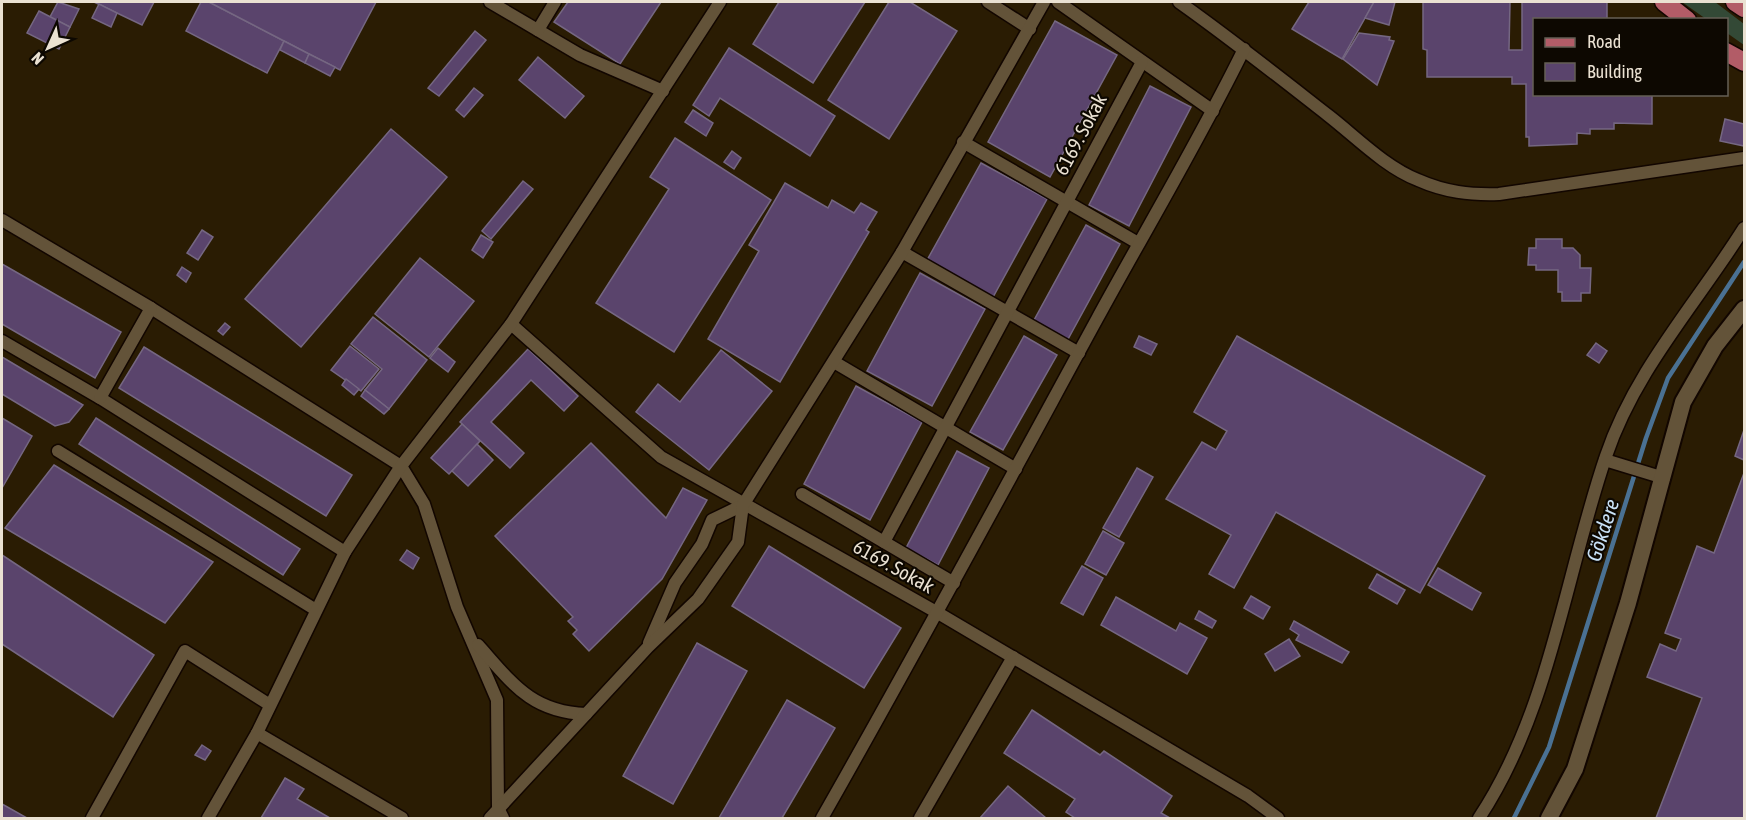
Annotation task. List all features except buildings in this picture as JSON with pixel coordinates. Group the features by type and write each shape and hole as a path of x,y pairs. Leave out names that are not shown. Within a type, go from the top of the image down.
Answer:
{"main road":[{"path":"1664,2 1684,18"},
{"path":"1735,2 1744,8"},
{"path":"1728,53 1744,62"},
{"path":"1549,819 1575,769 1628,603 1683,402 1715,346 1744,309"}],"street":[{"path":"490,2 580,55 663,91"},
{"path":"538,30 555,2"},
{"path":"208,819 256,733 345,552 400,466 511,324 720,2"},
{"path":"988,2 1030,29"},
{"path":"490,819 501,813 586,714 648,647 698,599 738,542 743,505 902,252 1044,2"},
{"path":"1058,2 1213,111"},
{"path":"1179,2 1244,49 1377,154 1416,180 1450,191 1474,195 1499,194 1744,158"},
{"path":"822,819 938,613 1138,243 1213,111 1244,49"},
{"name":"6169. Sokak","path":"884,542 1142,62"},
{"path":"963,142 1138,243"},
{"path":"2,220 151,308 400,466 424,504 457,607 497,700 501,813"},
{"path":"1479,819 1503,782 1539,687 1605,460 1639,381 1744,228"},
{"path":"902,252 1078,353"},
{"path":"100,398 151,308"},
{"name":"6169. Sokak","path":"511,324 661,457 1013,657 1248,796 1278,819"},
{"path":"2,341 100,398 345,552"},
{"path":"834,362 1016,469"},
{"path":"58,451 316,610"},
{"path":"1605,460 1664,478"},
{"name":"6169. Sokak","path":"802,494 954,583"},
{"path":"648,647 675,583 702,544 712,520 743,505"},
{"path":"470,637 520,693 561,713 586,714"},
{"path":"92,819 185,651 270,705"},
{"path":"920,819 1013,657"},
{"path":"256,733 402,819"}],"green space":[{"path":"1682,2 1715,2 1744,24 1744,45 1728,34 1728,18 1705,18"}],"waterway":[{"name":"Gökdere","path":"1514,818 1549,747 1646,438 1668,378 1744,262"}]}
